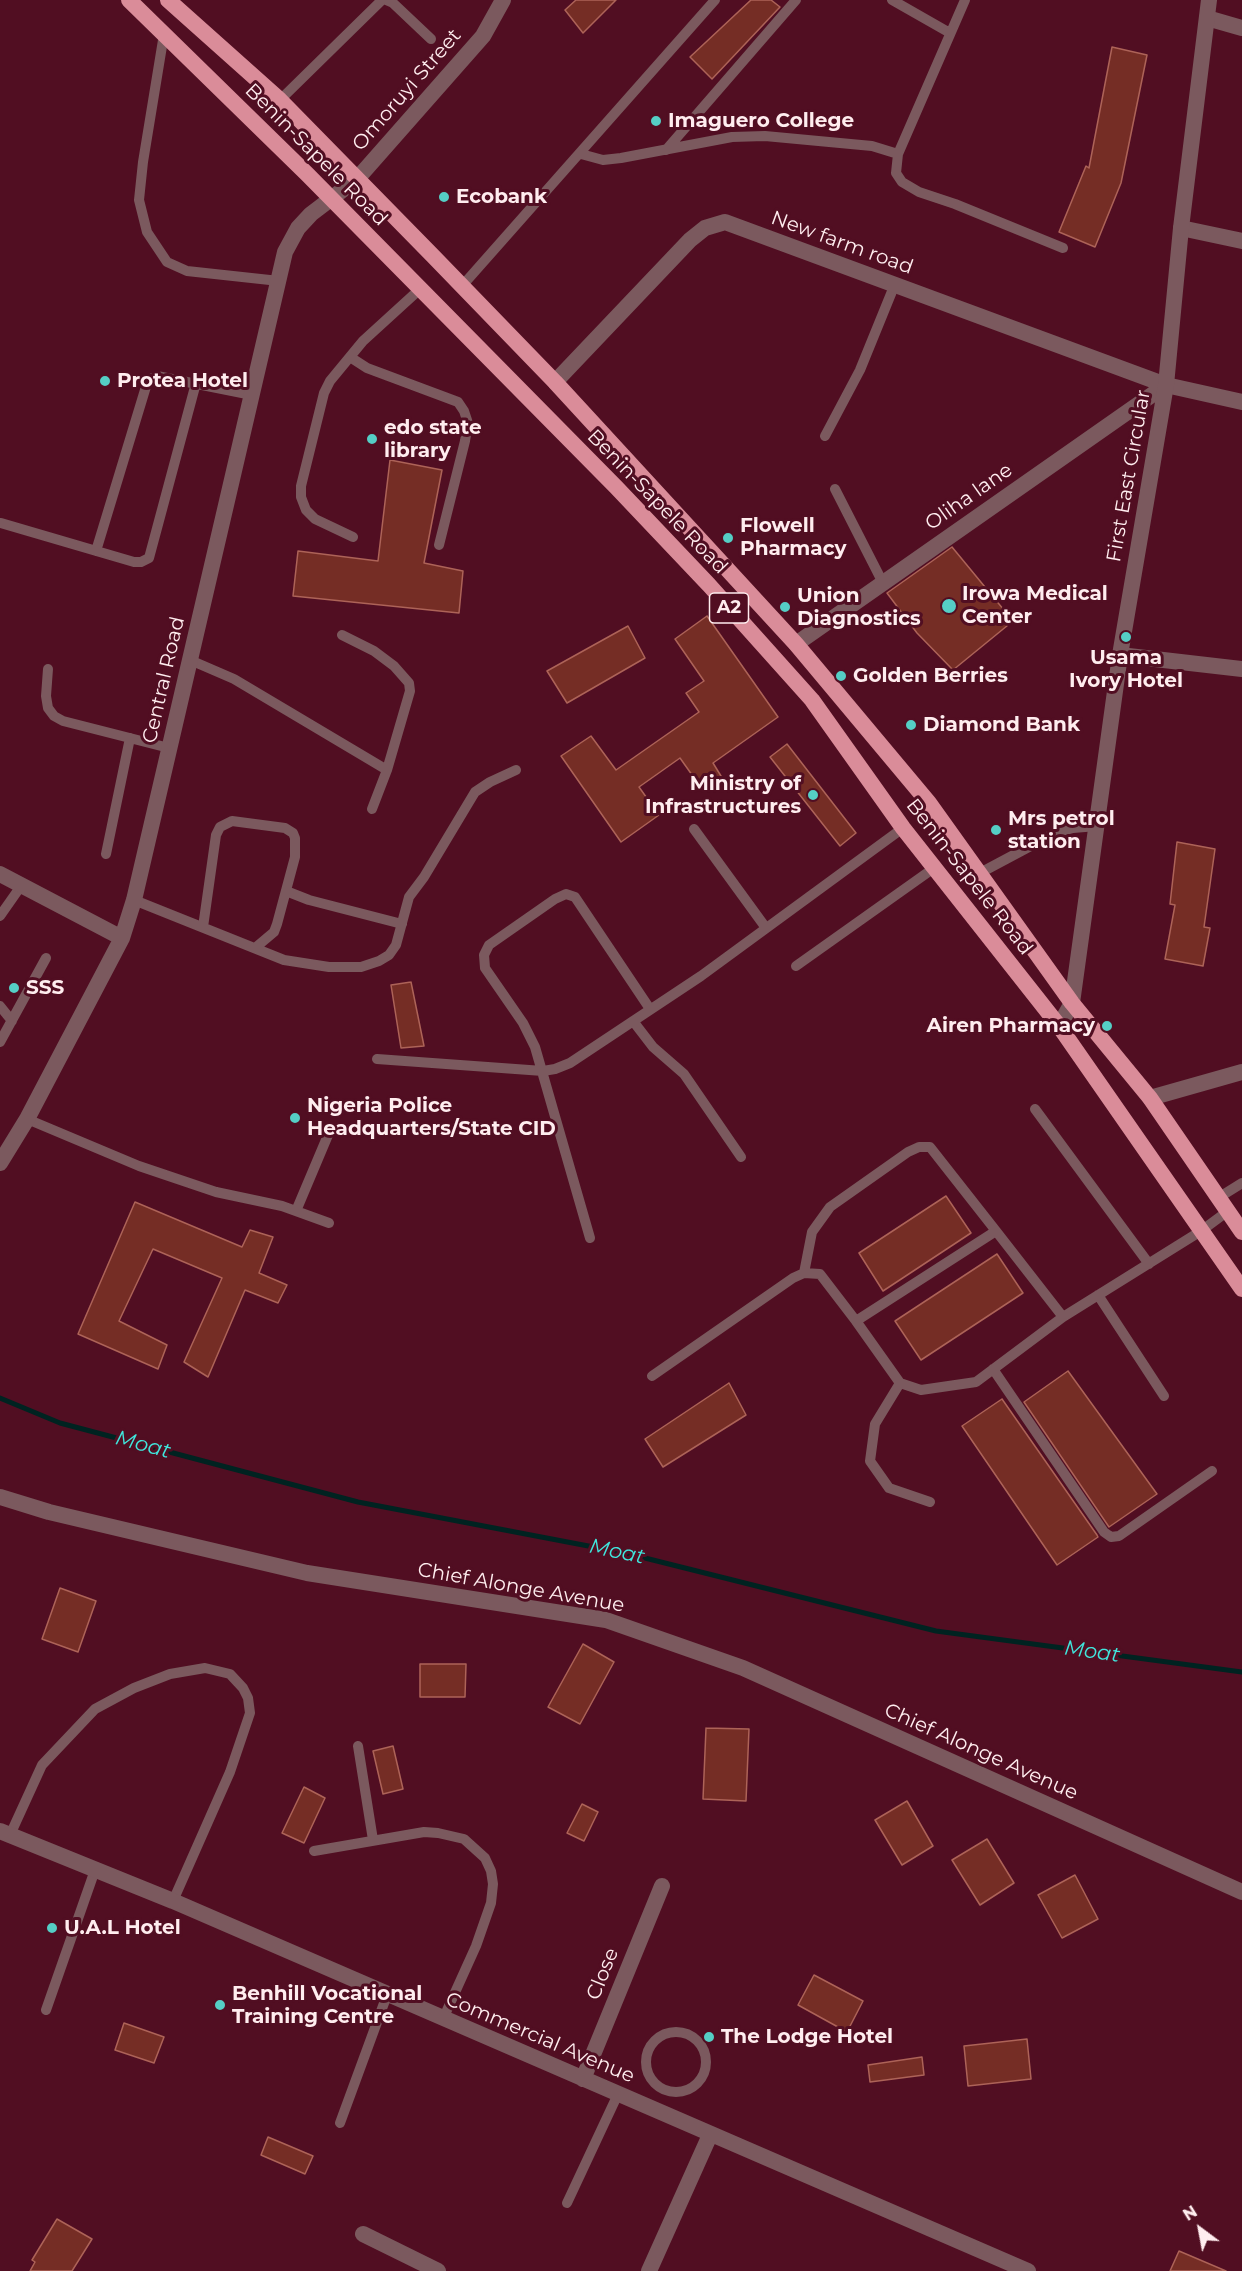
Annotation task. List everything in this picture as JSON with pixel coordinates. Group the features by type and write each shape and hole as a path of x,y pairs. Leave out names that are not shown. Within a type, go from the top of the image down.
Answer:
{"highway":[{"name":"Benin-Sapele Road","path":"129,0 332,200 632,504 709,585 804,691 903,828 1059,1026 1242,1289"},
{"name":"Benin-Sapele Road","path":"168,0 280,100 462,286 555,382 796,644 929,803 1072,1002 1150,1098 1242,1232"}],"street":[{"name":"Omoruyi Street","path":"332,200 357,179 483,36 503,0"},
{"name":"First East Circular","path":"1059,1026 1072,1002 1120,655 1166,385 1181,228 1209,0"},
{"path":"1207,18 1242,28"},
{"name":"Central Road","path":"0,1163 27,1119 122,938 134,900 285,252 298,228 311,214 332,200"},
{"name":"New farm road","path":"555,382 690,240 705,228 725,222 1166,385 1242,402"},
{"path":"1181,228 1242,241"},
{"name":"Oliha lane","path":"796,644 1166,385"},
{"path":"1120,655 1242,669"},
{"path":"0,874 122,938"},
{"path":"1150,1098 1242,1072"},
{"name":"Chief Alonge Avenue","path":"0,1497 49,1512 307,1573 606,1620 743,1668 1242,1892"},
{"name":"Commercial Avenue","path":"5,1833 173,1901 1028,2271"},
{"name":"Close","path":"583,2079 662,1886"},
{"path":"649,2271 710,2135"},
{"path":"363,2234 438,2271"}],"lane":[{"path":"280,100 384,0 393,3 431,39"},
{"path":"462,286 715,0"},
{"path":"666,150 796,0"},
{"path":"892,0 950,33"},
{"path":"965,0 898,154 896,173 902,182 919,192 955,204 1063,248"},
{"path":"164,34 139,200 147,232 167,262 187,271 279,281"},
{"path":"581,154 603,160 732,137 765,136 872,146 898,154"},
{"path":"825,436 860,370 895,285"},
{"path":"353,537 315,519 306,510 301,497 324,393 330,381 363,341 420,289"},
{"path":"350,357 367,368 458,402 464,411 468,423 465,441 439,545"},
{"path":"96,551 148,380 157,376 252,394"},
{"path":"1,523 134,562 141,562 151,555 196,383"},
{"path":"835,489 883,583"},
{"path":"342,635 374,651 394,666 408,683 410,691 387,770 372,809"},
{"path":"190,660 234,679 387,770"},
{"path":"48,669 46,696 48,708 54,716 63,721 169,748"},
{"path":"106,854 130,738"},
{"path":"134,900 284,960 329,967 361,967 389,955 396,945 409,897 424,878 476,792 499,777 516,770"},
{"path":"203,927 216,835 220,827 227,822 285,828 293,833 296,846 286,891 274,932 255,948"},
{"path":"980,873 1054,833 1073,828 1097,826"},
{"path":"377,1059 543,1071 570,1063 650,1010 903,828"},
{"path":"694,829 766,928"},
{"path":"796,966 934,868"},
{"path":"0,916 21,886"},
{"path":"286,891 309,900 402,924"},
{"path":"590,1238 543,1071 523,1023 485,968 484,955 489,945 555,899 566,894 575,897 650,1010"},
{"path":"0,1042 5,1016 46,958"},
{"path":"633,1021 653,1047 684,1074 741,1156"},
{"path":"1035,1109 1149,1263"},
{"path":"27,1119 139,1166 216,1192 255,1199 329,1223"},
{"path":"296,1211 332,1128"},
{"path":"804,1273 812,1232 830,1207 919,1147 930,1147 1063,1317"},
{"path":"652,1376 793,1278 804,1273 820,1274 900,1383 921,1390 976,1382 1063,1317 1201,1232 1242,1183"},
{"path":"856,1322 996,1231"},
{"path":"1098,1295 1164,1396"},
{"path":"993,1369 1104,1532 1111,1537 1119,1536 1212,1472"},
{"path":"900,1383 874,1424 870,1461 889,1488 930,1502"},
{"path":"5,1833 42,1765 95,1709 134,1688 170,1674 205,1668 230,1674 243,1688 248,1698 250,1713 230,1772 173,1901"},
{"path":"358,1746 373,1840"},
{"path":"314,1851 424,1832 464,1839 484,1858 491,1871 493,1884 490,1903 477,1946 443,2019"},
{"path":"46,2010 95,1870"},
{"path":"340,2124 387,1995"},
{"path":"676,2032 691,2037 697,2042 702,2048 706,2063 702,2078 690,2089 675,2093 660,2088 649,2077 646,2062 650,2047 661,2036 676,2032"},
{"path":"668,2116 675,2093"},
{"path":"567,2203 618,2094"}],"building":[{"path":"576,0 616,0 583,33 565,10"},
{"path":"751,0 771,0 780,7 712,79 690,57"},
{"path":"1112,47 1147,55 1121,183 1095,247 1059,232 1086,166 1089,168"},
{"path":"390,460 442,470 424,563 463,571 459,613 293,596 298,551 378,561"},
{"name":"Irowa Medical Center","path":"952,547 1013,621 953,670 917,633 887,593"},
{"path":"707,616 778,717 713,763 721,776 702,789 680,758 639,787 659,815 621,842 561,756 591,736 616,770 699,712 686,693 704,681 675,639"},
{"path":"628,626 645,658 567,703 547,671"},
{"name":"Ministry of Infrastructures","path":"787,744 856,833 840,846 770,757"},
{"path":"1177,842 1215,849 1204,927 1210,928 1203,966 1165,959 1175,905 1170,904"},
{"path":"411,982 424,1046 401,1048 391,985"},
{"path":"946,1196 971,1233 883,1291 859,1253"},
{"path":"135,1202 242,1247 250,1230 273,1237 259,1273 287,1285 278,1303 245,1290 208,1377 184,1362 222,1278 153,1249 119,1321 167,1345 158,1369 78,1334"},
{"path":"997,1254 1023,1293 921,1360 895,1321"},
{"path":"1068,1371 1157,1494 1109,1527 1024,1402"},
{"path":"729,1383 746,1415 663,1467 645,1439"},
{"path":"1002,1399 1098,1537 1057,1565 962,1426"},
{"path":"60,1588 96,1601 78,1652 42,1639"},
{"path":"583,1644 614,1662 580,1724 548,1707"},
{"path":"420,1664 466,1664 465,1697 420,1697"},
{"path":"706,1728 749,1729 746,1801 703,1799"},
{"path":"393,1746 403,1789 383,1794 373,1751"},
{"path":"304,1787 325,1798 304,1843 282,1833"},
{"path":"907,1801 933,1846 902,1865 875,1820"},
{"path":"582,1804 598,1812 584,1841 567,1833"},
{"path":"987,1839 1014,1883 980,1905 952,1860"},
{"path":"1075,1875 1098,1919 1062,1938 1038,1895"},
{"path":"814,1975 863,2001 847,2032 798,2005"},
{"path":"124,2023 164,2037 154,2063 115,2050"},
{"path":"1027,2039 1031,2079 968,2086 964,2046"},
{"path":"922,2057 924,2075 870,2082 868,2065"},
{"path":"268,2137 313,2156 305,2174 261,2155"},
{"path":"57,2219 92,2239 72,2271 30,2271 35,2262 32,2260"},
{"path":"1179,2251 1226,2271 1170,2271"}],"waterway":[{"name":"Moat","path":"0,1398 60,1423 358,1502 625,1553 936,1631 1242,1672"}],"place":[{"name":"Imaguero College","path":"656,121"},
{"name":"Ecobank","path":"444,197"},
{"name":"Protea Hotel","path":"105,381"},
{"name":"edo state library","path":"372,439"},
{"name":"Flowell Pharmacy","path":"728,538"},
{"name":"Irowa Medical Center","path":"949,606"},
{"name":"Union Diagnostics","path":"785,607"},
{"name":"Usama Ivory Hotel","path":"1126,637"},
{"name":"Golden Berries","path":"841,676"},
{"name":"Diamond Bank","path":"911,725"},
{"name":"Ministry of Infrastructures","path":"813,795"},
{"name":"Mrs petrol station","path":"996,830"},
{"name":"SSS","path":"14,988"},
{"name":"Airen Pharmacy","path":"1107,1026"},
{"name":"Nigeria Police Headquarters/State CID","path":"295,1118"},
{"name":"U.A.L Hotel","path":"52,1928"},
{"name":"Benhill Vocational Training Centre","path":"220,2005"},
{"name":"The Lodge Hotel","path":"709,2037"}]}
